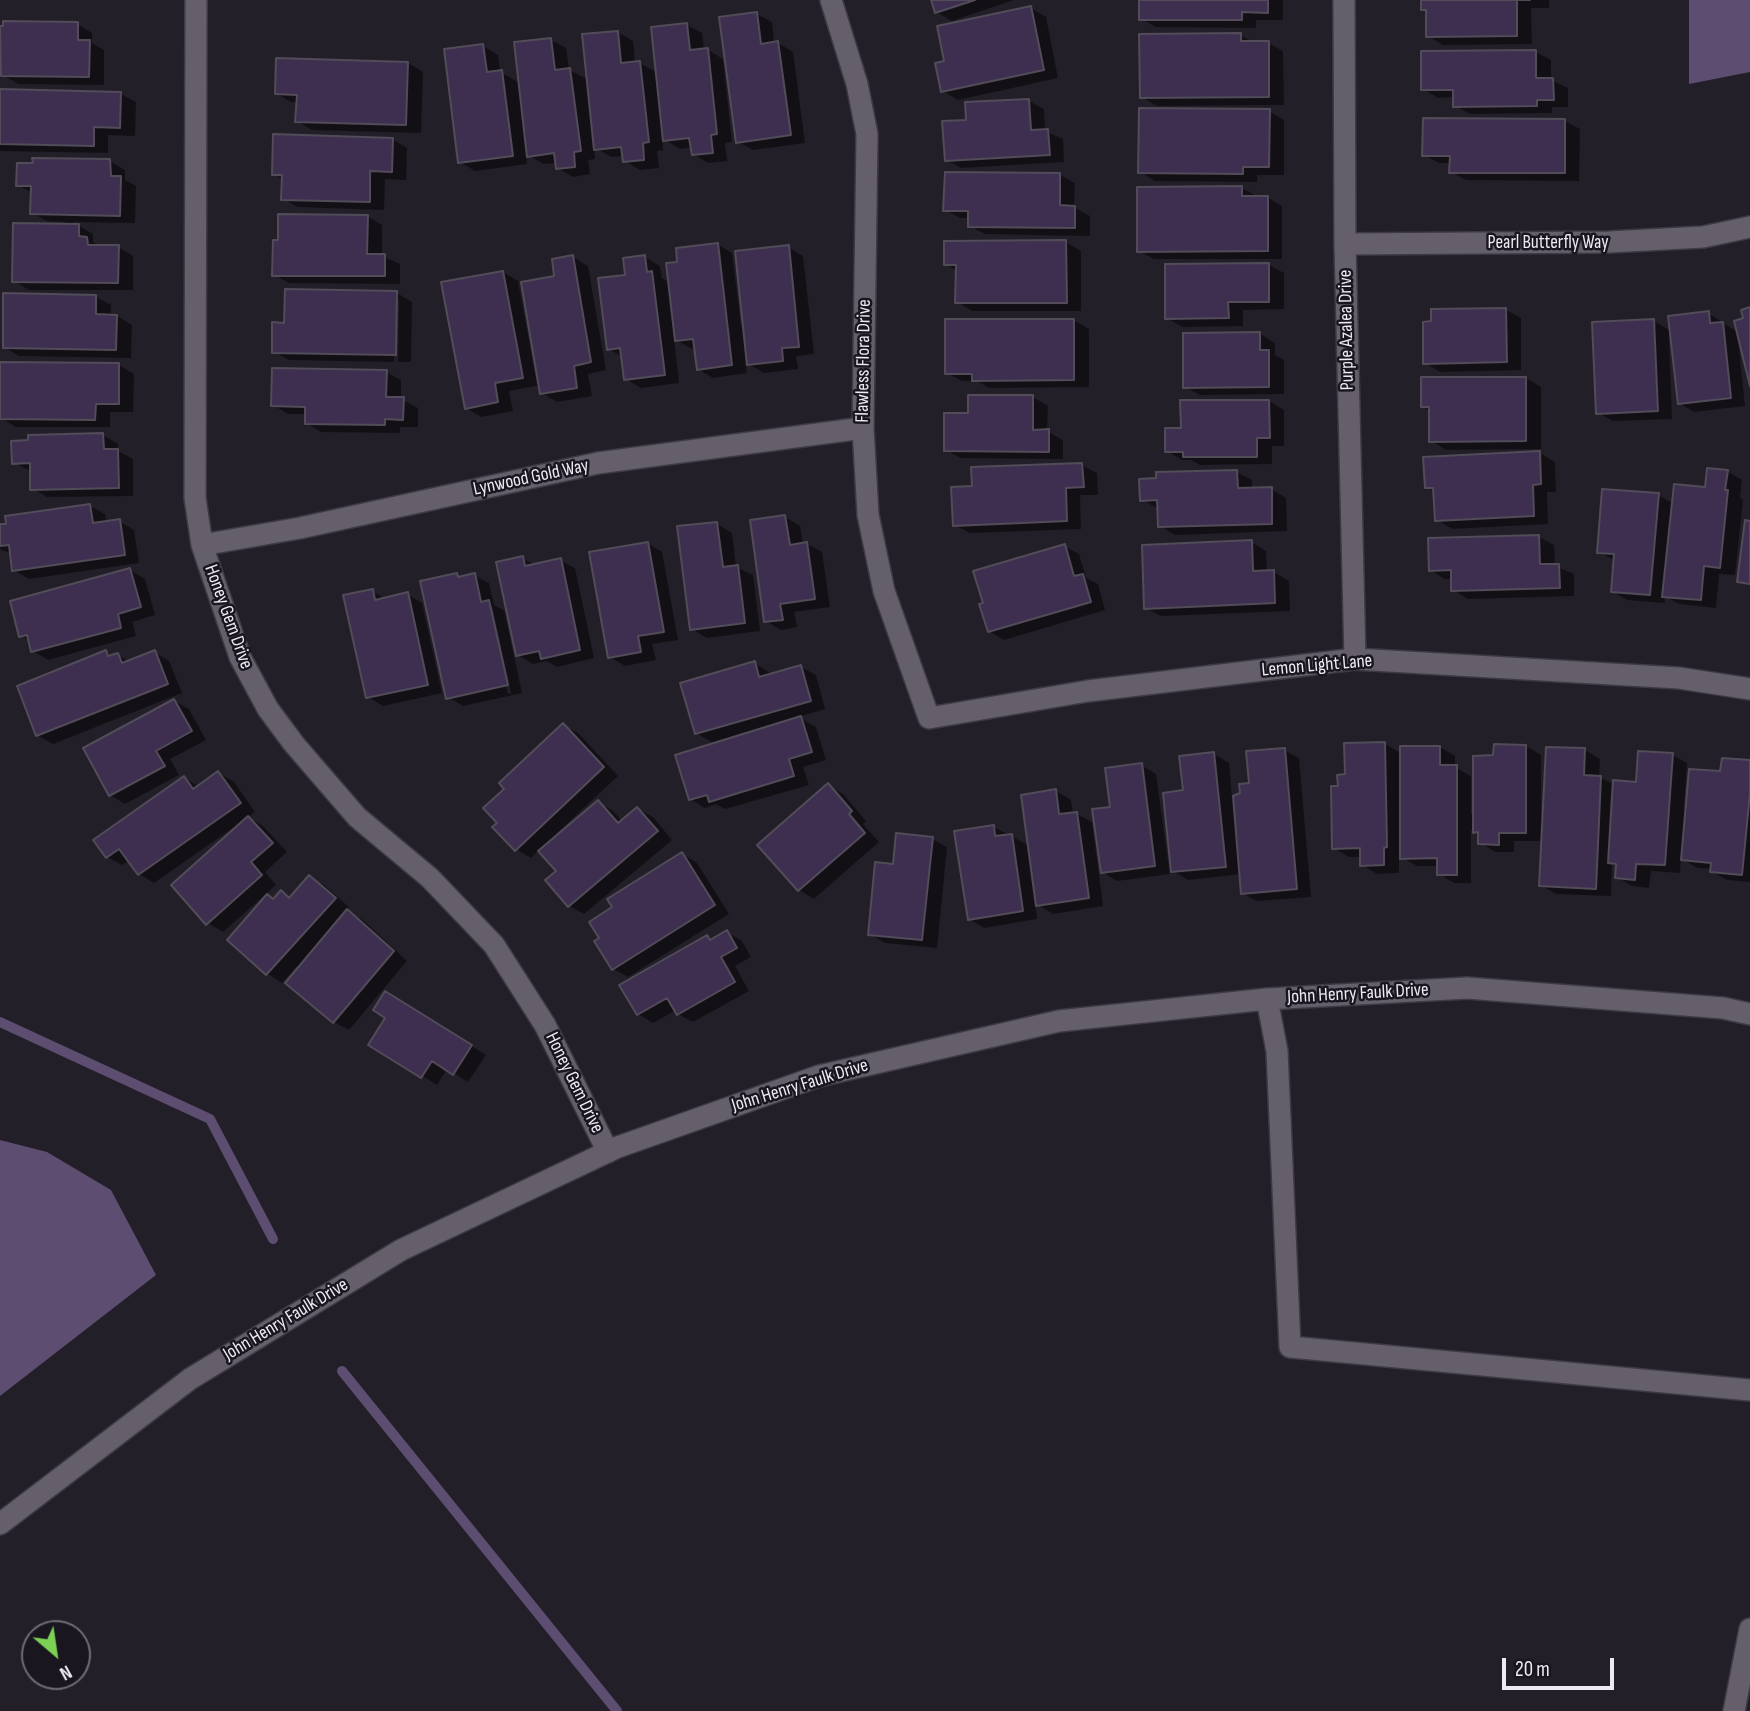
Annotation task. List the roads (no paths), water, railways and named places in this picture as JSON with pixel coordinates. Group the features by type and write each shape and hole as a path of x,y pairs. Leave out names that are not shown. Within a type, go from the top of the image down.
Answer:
{"street":[{"name":"Honey Gem Drive","path":"196,0 195,498 202,545 240,657 268,709 294,744 357,817 430,878 494,945 545,1025 608,1152"},
{"name":"Flawless Flora Drive","path":"831,0 857,84 867,134 863,428 868,515 884,591 929,718"},
{"name":"Purple Azalea Drive","path":"1344,0 1345,244 1355,659"},
{"name":"Pearl Butterfly Way","path":"1345,244 1609,243 1703,237 1750,227"},
{"name":"Lynwood Gold Way","path":"202,545 313,525 598,463 863,428"},
{"name":"Lemon Light Lane","path":"929,718 1088,691 1355,659 1679,678 1750,689"},
{"name":"John Henry Faulk Drive","path":"0,1524 190,1379 401,1250 608,1152 819,1076 1059,1021 1267,999 1467,988 1723,1008 1750,1014"},
{"path":"1267,999 1277,1051 1290,1347 1750,1390"},
{"path":"1734,1711 1750,1629"}],"waterway":[{"path":"0,1022 210,1119 273,1239"},
{"path":"342,1371 617,1711"}]}
